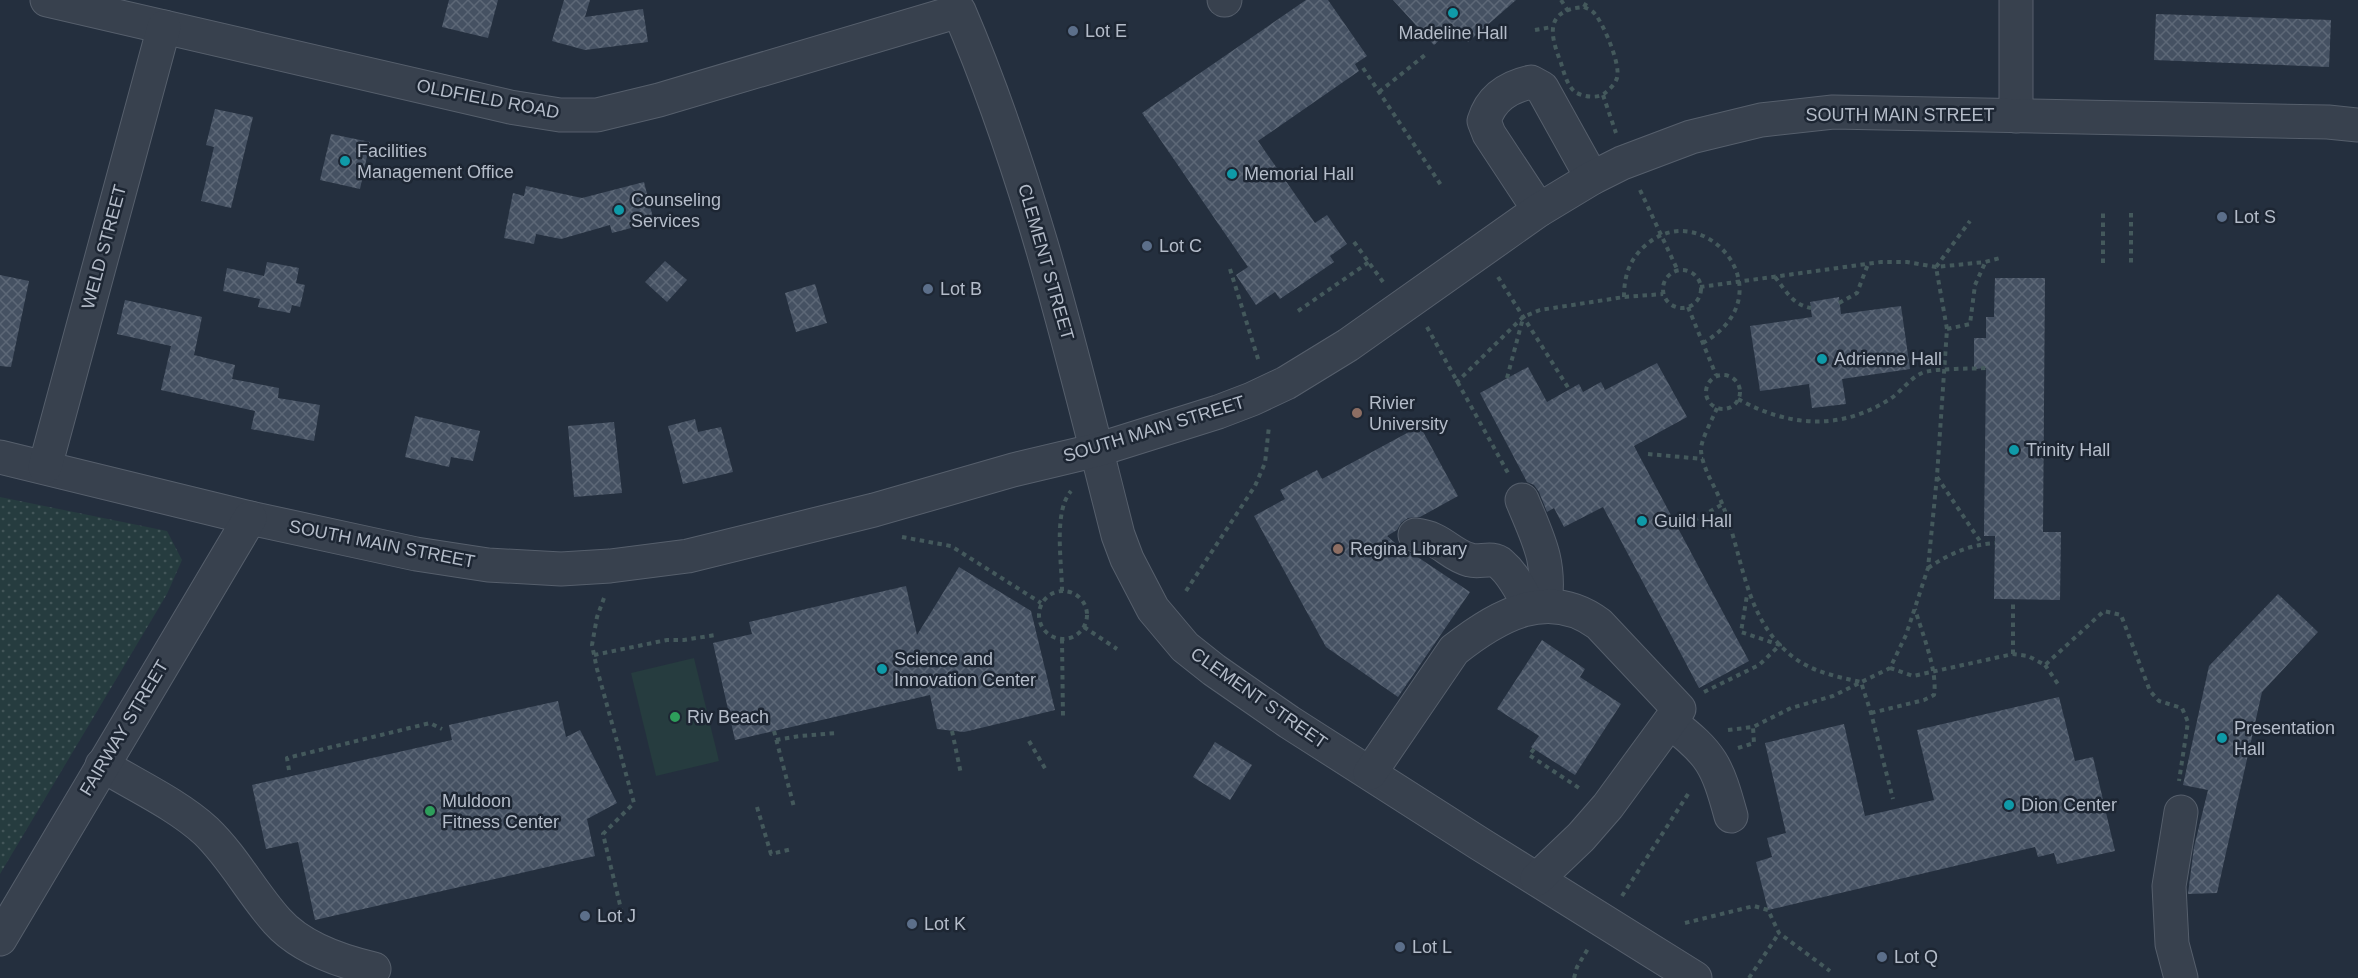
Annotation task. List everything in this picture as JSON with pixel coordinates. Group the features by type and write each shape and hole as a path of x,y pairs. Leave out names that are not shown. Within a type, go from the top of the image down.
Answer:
{"street":[{"name":"OLDFIELD ROAD","path":"47,0 510,107 560,115 597,115 659,100 959,11"},
{"path":"2016,0 2016,116"},
{"name":"CLEMENT STREET","path":"959,11 973,43 1023,182 1097,450 1118,535 1126,559 1153,609 1185,647 1214,670 1370,773 1695,978"},
{"name":"WELD STREET","path":"45,467 164,27"},
{"path":"1539,210 1489,134 1484,121 1488,108 1501,94 1517,85 1531,82 1542,88 1592,178"},
{"name":"SOUTH MAIN STREET","path":"0,457 250,518 416,554 488,565 561,569 610,566 688,556 874,510 1013,470 1097,450 1218,412 1286,383 1348,345 1539,210 1592,178 1622,163 1691,137 1770,118 1833,112 2348,119"},
{"path":"1521,500 1547,565 1548,583 1538,606"},
{"name":"FAIRWAY STREET","path":"0,939 250,518"},
{"path":"1415,535 1436,540 1469,560 1489,560 1500,563 1538,606"},
{"path":"1370,773 1454,650 1469,638 1512,612 1538,606 1586,614 1599,624 1713,763 1721,780 1731,816"},
{"path":"1537,879 1581,837 1608,806 1674,716"},
{"path":"102,765 167,804 203,829 224,848 278,922 302,942 328,955 374,969"},
{"path":"2181,812 2169,886 2172,944 2181,978"}],"path":[{"path":"1561,0 1568,11"},
{"path":"1584,7 1588,0"},
{"path":"1584,7 1594,12 1600,21 1618,66 1617,78 1603,95 1585,96 1575,92 1568,84 1552,41 1552,27 1561,14 1584,7"},
{"path":"1535,30 1552,27"},
{"path":"1379,92 1425,55"},
{"path":"1363,68 1441,185"},
{"path":"1603,95 1617,136"},
{"path":"1639,187 1678,271"},
{"path":"2103,212 2103,263"},
{"path":"2131,213 2131,264"},
{"path":"1674,716 1734,731 1753,727 1791,708 1833,696 1890,668 1906,635 1928,568 1947,328 1936,267 1970,221"},
{"path":"1624,297 1628,269 1638,252 1652,240 1670,233 1689,232 1707,237 1722,248 1734,264 1740,282 1739,301 1732,319 1720,333 1703,343"},
{"path":"1354,242 1387,287"},
{"path":"1701,287 1868,264 1907,262 1936,267 1985,262 2000,258"},
{"path":"1298,311 1369,262"},
{"path":"1947,328 1970,324 1975,285 1985,262"},
{"path":"1839,303 1857,293 1868,264"},
{"path":"1230,269 1260,365"},
{"path":"1678,271 1690,272 1699,281 1701,287 1698,299 1688,307 1676,307 1666,300 1663,294 1667,277 1678,271"},
{"path":"1496,274 1569,389"},
{"path":"1775,277 1791,299 1800,306 1811,308"},
{"path":"1456,383 1523,317 1540,310 1624,297 1663,294"},
{"path":"1688,307 1716,375"},
{"path":"1507,378 1523,317"},
{"path":"1425,325 1521,500"},
{"path":"1738,399 1762,412 1785,419 1810,422 1834,421 1876,408 1923,372 1986,368"},
{"path":"1716,375 1728,375 1740,387 1738,399 1732,407 1717,408 1708,400 1705,389 1707,383 1716,375"},
{"path":"1717,408 1700,448 1723,504 1748,592 1758,616 1780,645 1800,663 1821,673 1861,682"},
{"path":"1186,591 1254,486 1265,463 1270,419"},
{"path":"1648,454 1703,459"},
{"path":"1937,476 1982,544"},
{"path":"1062,591 1060,512 1064,499 1073,488"},
{"path":"1686,525 1723,504"},
{"path":"893,536 951,546 1041,603"},
{"path":"1928,568 1949,554 1982,544 1995,543"},
{"path":"608,589 597,617 592,645 634,803 603,834 621,909"},
{"path":"1062,591 1076,595 1085,606 1086,621 1084,627 1071,638 1062,639 1054,638 1042,627 1039,620 1041,603 1054,592 1062,591"},
{"path":"1748,592 1741,632 1780,645"},
{"path":"2013,600 2013,654"},
{"path":"1871,713 1924,700 1934,695 1933,671 1915,608"},
{"path":"2045,665 2103,611 2121,615 2150,691 2159,701 2182,708 2188,722 2177,797 2181,812"},
{"path":"1084,627 1117,649"},
{"path":"594,655 667,640 715,635"},
{"path":"1062,639 1063,717"},
{"path":"1674,716 1703,693 1759,665 1780,645"},
{"path":"1890,668 1913,675 2013,654 2028,656 2045,665 2060,687"},
{"path":"1861,682 1893,799"},
{"path":"289,770 287,758 430,723 442,729"},
{"path":"1732,751 1754,743 1753,727"},
{"path":"774,731 794,807"},
{"path":"952,731 962,774"},
{"path":"776,740 837,733"},
{"path":"1029,741 1046,770"},
{"path":"1534,748 1529,755 1608,806"},
{"path":"1620,899 1695,784"},
{"path":"757,807 771,854 792,849"},
{"path":"1685,923 1754,906 1768,910 1779,933 1830,971"},
{"path":"1749,978 1779,933"},
{"path":"1575,978 1577,967 1591,944"}],"green space":[{"path":"0,497 167,531 182,560 167,594 0,874"},
{"name":"Riv Beach","path":"694,658 719,761 656,776 631,673"}],"building":[{"path":"449,0 498,0 488,38 442,27"},
{"path":"564,0 590,0 585,17 643,9 648,42 585,50 552,41"},
{"name":"Memorial Hall","path":"1306,0 1328,0 1367,56 1355,64 1359,71 1258,141 1315,223 1327,215 1347,244 1330,256 1334,262 1280,299 1275,292 1256,305 1236,275 1248,267 1142,113"},
{"name":"Madeline Hall","path":"1393,0 1516,0 1468,42 1454,27 1434,45"},
{"path":"2156,14 2331,20 2329,67 2154,60"},
{"path":"215,109 253,117 231,208 201,201 214,147 206,145"},
{"name":"Facilities Management Office","path":"331,134 370,142 360,189 320,180"},
{"path":"644,182 654,222 612,233 610,225 561,239 536,234 534,244 504,238 513,193 524,196 526,186 582,198"},
{"path":"665,261 687,280 667,302 645,282"},
{"path":"267,262 299,268 296,283 305,285 300,307 292,305 290,313 258,307 260,299 223,291 227,268 264,276"},
{"path":"0,275 29,281 11,367 0,366"},
{"name":"Trinity Hall","path":"1995,278 2045,278 2043,532 2061,532 2060,600 1994,599 1995,536 1984,536 1986,368 1974,369 1974,338 1986,338 1986,317 1994,317"},
{"path":"815,284 827,323 796,332 785,293"},
{"name":"Adrienne Hall","path":"1839,297 1841,314 1901,306 1910,369 1842,379 1846,404 1812,408 1809,384 1760,391 1750,326 1812,317 1810,302"},
{"path":"125,300 202,317 194,355 235,365 232,379 279,388 278,398 320,405 314,441 251,429 255,411 161,390 171,346 117,334"},
{"name":"Guild Hall","path":"1657,363 1687,417 1634,446 1749,661 1699,688 1603,507 1564,527 1554,508 1547,512 1539,492 1534,485 1527,482 1480,393 1528,367 1547,402 1579,384 1583,392 1601,382 1605,390"},
{"path":"415,416 480,431 473,461 451,457 449,467 405,457"},
{"path":"695,419 698,432 721,427 733,472 683,484 668,426"},
{"path":"614,422 622,493 574,497 568,426"},
{"name":"Regina Library","path":"1420,426 1458,496 1420,517 1408,518 1397,530 1387,536 1403,550 1413,554 1470,592 1398,697 1326,647 1254,516 1285,499 1280,490 1317,470 1322,479"},
{"name":"Science and Innovation Center","path":"959,567 1031,611 1055,710 964,732 937,729 930,695 735,740 713,643 752,634 749,622 906,586 917,635"},
{"name":"Presentation Hall","path":"2278,594 2318,632 2262,692 2217,893 2188,894 2194,847 2208,790 2183,785 2209,666"},
{"path":"1542,640 1585,669 1580,677 1621,704 1575,775 1531,747 1539,736 1497,709"},
{"name":"Dion Center","path":"2059,697 2075,761 2093,757 2115,851 2057,864 2054,853 2038,857 2035,847 1768,910 1756,862 1772,857 1767,838 1786,833 1765,743 1844,724 1865,816 1934,800 1917,730"},
{"name":"Muldoon Fitness Center","path":"558,701 566,737 580,730 617,803 587,819 595,856 315,920 298,842 266,849 252,785 452,740 449,725"},
{"path":"1215,742 1252,765 1230,800 1193,777"}],"place":[{"name":"Madeline Hall","path":"1453,13"},
{"name":"Lot E","path":"1073,31"},
{"name":"Facilities Management Office","path":"345,161"},
{"name":"Memorial Hall","path":"1232,174"},
{"name":"Counseling Services","path":"619,210"},
{"name":"Lot S","path":"2222,217"},
{"name":"Lot C","path":"1147,246"},
{"name":"Lot B","path":"928,289"},
{"name":"Adrienne Hall","path":"1822,359"},
{"name":"Rivier University","path":"1357,413"},
{"name":"Trinity Hall","path":"2014,450"},
{"name":"Guild Hall","path":"1642,521"},
{"name":"Regina Library","path":"1338,549"},
{"name":"Science and Innovation Center","path":"882,669"},
{"name":"Riv Beach","path":"675,717"},
{"name":"Presentation Hall","path":"2222,738"},
{"name":"Dion Center","path":"2009,805"},
{"name":"Muldoon Fitness Center","path":"430,811"},
{"name":"Lot J","path":"585,916"},
{"name":"Lot K","path":"912,924"},
{"name":"Lot L","path":"1400,947"},
{"name":"Lot Q","path":"1882,957"}]}
